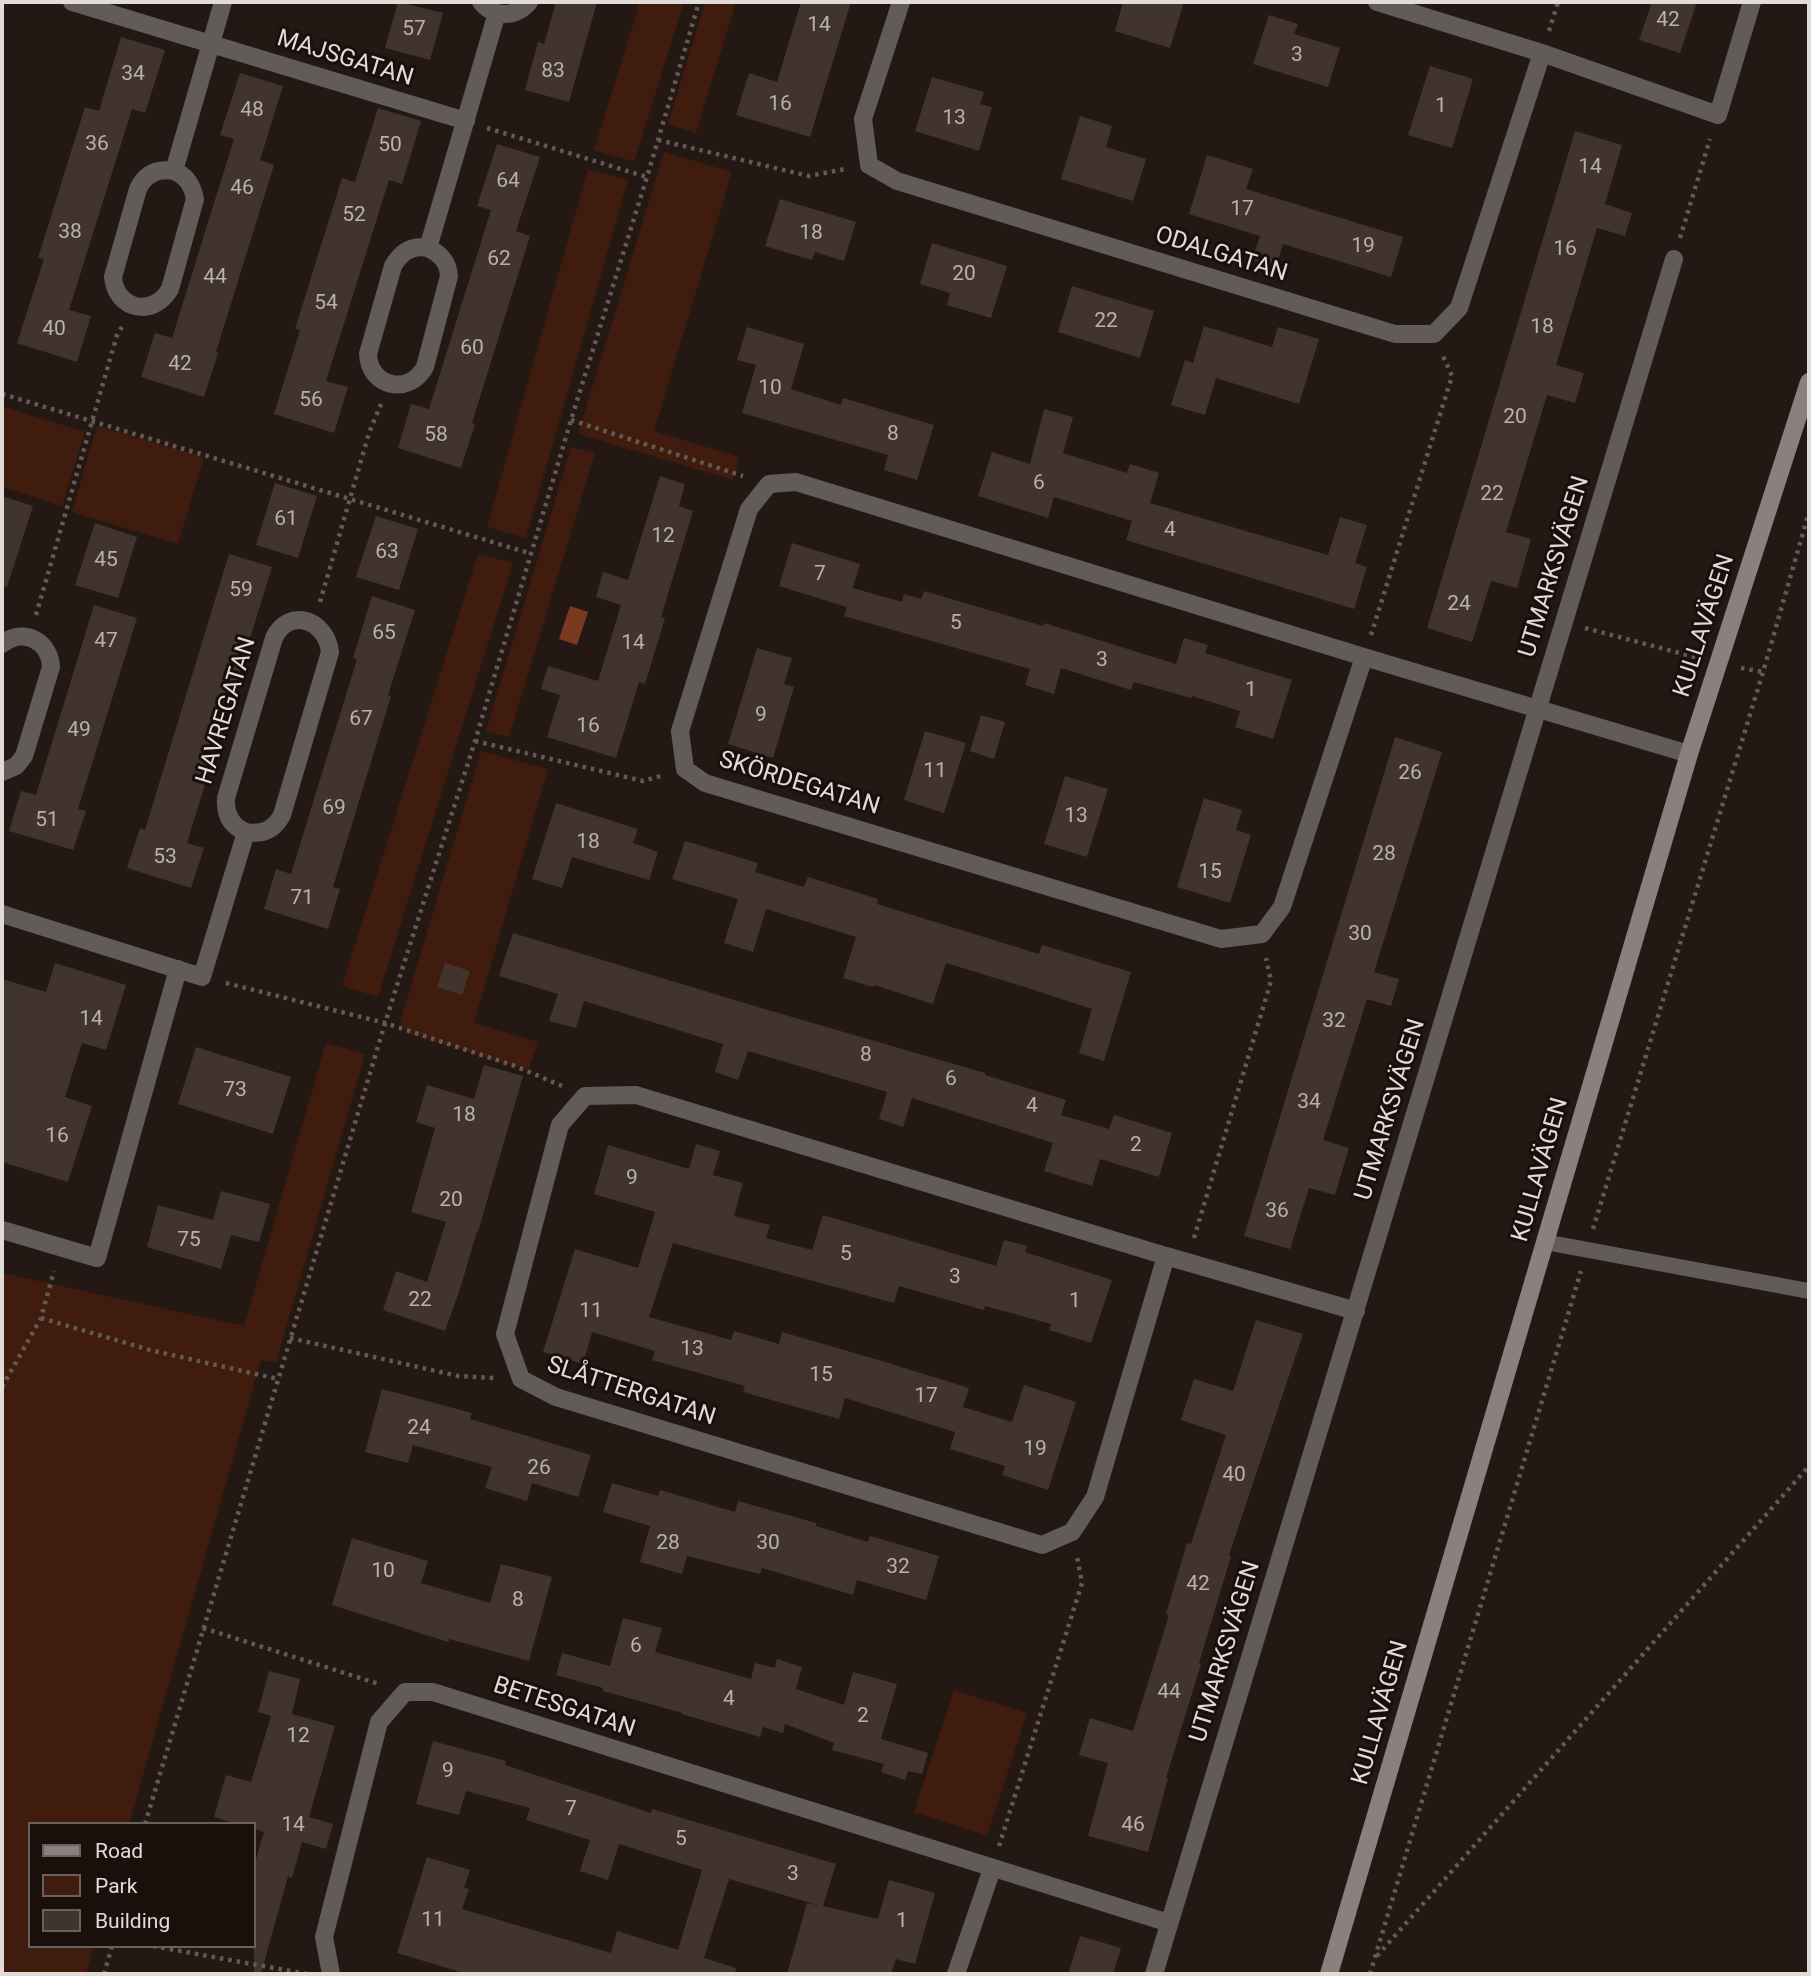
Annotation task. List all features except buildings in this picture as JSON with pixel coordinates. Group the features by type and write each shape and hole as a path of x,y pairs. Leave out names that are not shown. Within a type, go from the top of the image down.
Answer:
{"street":[{"name":"MAJSGATAN","path":"72,2 466,121"},
{"path":"174,171 223,2"},
{"path":"481,2 497,13 513,13 524,8 529,2"},
{"path":"869,165 863,119 901,2"},
{"path":"1377,2 1542,53 1718,115 1752,2"},
{"path":"428,248 497,13"},
{"path":"1434,334 1459,309 1542,53"},
{"name":"ODALGATAN","path":"869,165 897,181 1395,334 1434,334"},
{"path":"160,170 174,171 188,180 195,199 170,289 160,302 154,305 134,306 119,296 113,277 138,189 141,182 152,173 160,170"},
{"path":"415,247 428,248 443,257 450,276 424,369 415,379 404,384 389,383 374,373 368,361 368,354 389,278 393,265 401,254 415,247"},
{"name":"UTMARKSVÄGEN","path":"1154,1974 1674,259"},
{"name":"KULLAVÄGEN","path":"1329,1974 1689,754 1809,382"},
{"path":"769,484 796,482 1537,710 1689,754"},
{"name":"SKÖRDEGATAN","path":"769,484 749,509 680,732 685,769 705,783 1221,939 1262,934"},
{"name":"HAVREGATAN","path":"246,832 237,828 229,818 226,798 274,638 283,626 294,621 314,624"},
{"path":"2,914 202,977 246,832 267,831 282,815 330,652 327,638 314,624"},
{"path":"2,644 7,639 30,637 45,648 50,660 50,674 24,756 16,766 2,772"},
{"path":"1262,934 1282,907 1364,657"},
{"path":"2,1230 97,1258 178,969"},
{"path":"585,1096 636,1096 1356,1311"},
{"name":"SLÅTTERGATAN","path":"585,1096 560,1125 505,1334 521,1379 556,1397 1042,1545 1072,1532"},
{"path":"1072,1532 1095,1497 1166,1256"},
{"path":"331,1974 324,1937 379,1723 405,1692"},
{"name":"BETESGATAN","path":"405,1692 433,1692 1169,1923"},
{"path":"956,1974 992,1869"}],"lane":[{"path":"1545,1242 1809,1291"}],"path":[{"path":"146,1822 385,1023 475,741 699,2"},
{"path":"1674,259 1718,115"},
{"path":"466,121 647,177"},
{"path":"658,140 809,176 869,165"},
{"path":"30,637 117,335 134,306"},
{"path":"1364,657 1452,376 1434,334"},
{"path":"314,624 369,433 389,383"},
{"path":"2,394 532,554"},
{"path":"571,420 769,484"},
{"path":"1564,622 1718,663 1763,672"},
{"path":"475,741 643,782 685,769"},
{"path":"1187,1262 1271,981 1262,934"},
{"path":"202,977 385,1023 515,1066 585,1096"},
{"path":"2,1387 41,1318 61,1247"},
{"path":"41,1318 150,1350 278,1379"},
{"path":"290,1338 458,1376 521,1379"},
{"path":"1374,1958 1809,1466"},
{"path":"992,1869 1082,1583 1072,1532"},
{"path":"203,1628 405,1692"},
{"path":"104,1974 111,1948"},
{"path":"164,1948 309,1974"}],"green space":[{"path":"640,2 684,2 634,162 594,150"},
{"path":"705,2 736,2 696,133 668,124"},
{"path":"664,152 732,172 654,431 739,457 733,480 578,434"},
{"path":"588,169 628,180 526,538 487,527"},
{"path":"2,406 85,432 62,506 2,487"},
{"path":"97,426 204,457 178,544 72,512"},
{"path":"571,447 595,453 509,737 486,731"},
{"path":"478,554 513,563 378,997 342,986"},
{"path":"481,751 548,769 474,1023 538,1042 528,1070 411,1034 400,1023"},
{"path":"326,1043 365,1054 276,1363 261,1360 130,1822 28,1822 28,1948 93,1948 86,1974 2,1974 2,1273 244,1326"},
{"path":"954,1690 1027,1713 987,1836 914,1812"}],"shaded area":[{"path":"570,606 588,612 577,645 559,639"}]}
